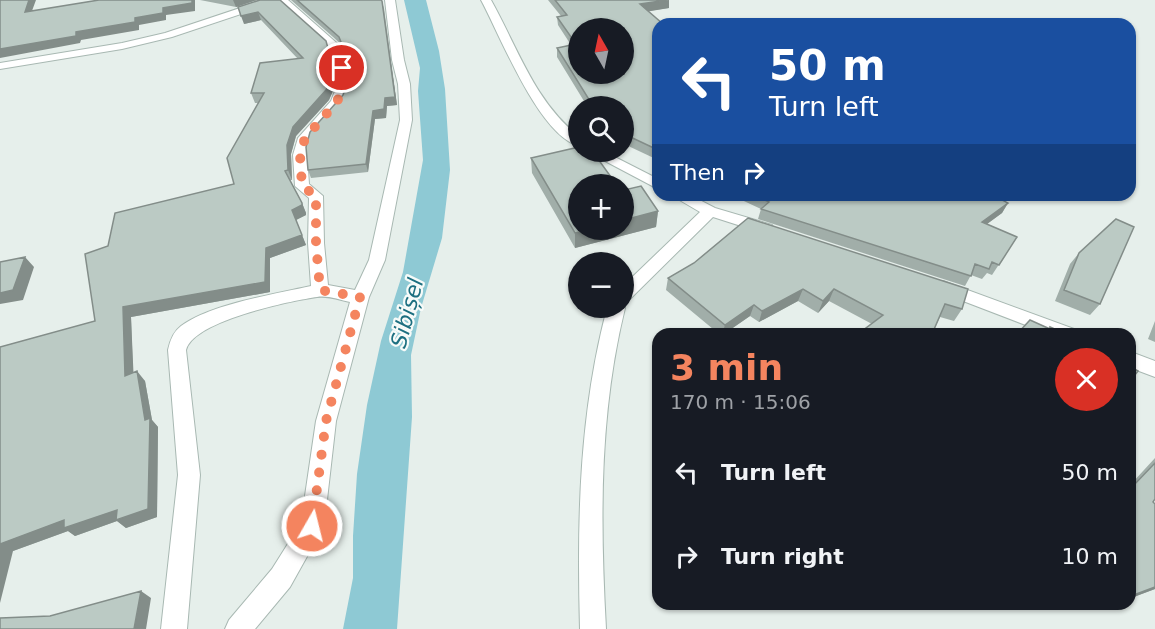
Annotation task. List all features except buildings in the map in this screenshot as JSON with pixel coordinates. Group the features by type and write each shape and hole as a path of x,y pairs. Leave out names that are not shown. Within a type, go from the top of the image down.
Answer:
{"street":[{"path":"0,66 122,46 168,35 274,0"},
{"path":"282,0 336,48 342,68 343,86 337,102 305,138 300,155 302,186 316,196 316,243 320,290"},
{"path":"238,629 281,578 312,526 326,421 360,297 377,260 406,120 404,84 398,60 390,0"},
{"path":"486,0 546,110 568,131"},
{"path":"614,162 652,182"},
{"path":"690,201 710,211 784,235"},
{"path":"634,285 710,211"},
{"path":"928,282 974,297 1052,328"},
{"path":"174,629 189,475 177,350 179,340 192,328 210,318 320,290 360,297"},
{"path":"593,629 590,563 594,440 604,349 613,318"},
{"path":"1136,362 1155,369"}],"water":[{"name":"Sibișel","path":"404,0 426,0 439,51 445,89 450,170 442,238 421,308 411,355 412,417 397,629 343,629 353,578 357,474 367,405 381,341 403,272 423,160 418,91 420,68"}],"route":[{"path":"312,526 326,421 360,297 320,290 316,243 316,196 302,186 300,155 305,138 337,102 343,86 342,68"}]}
